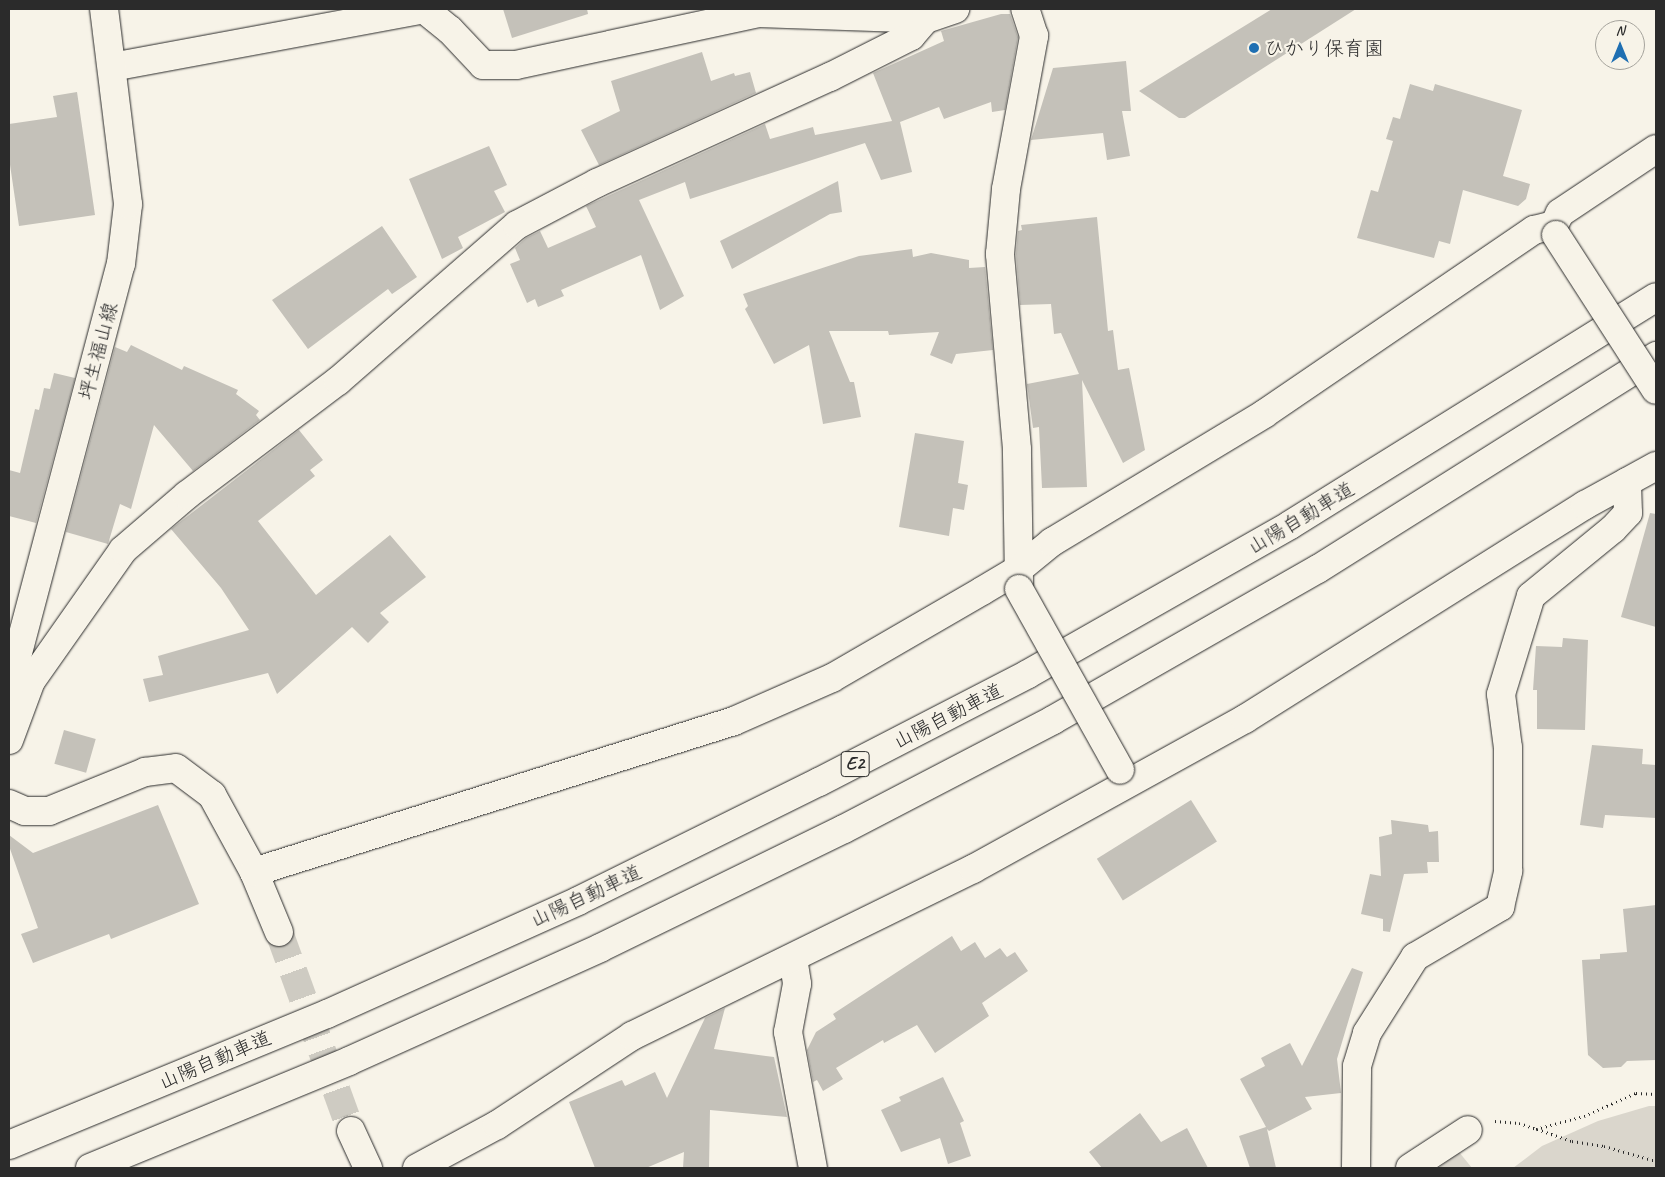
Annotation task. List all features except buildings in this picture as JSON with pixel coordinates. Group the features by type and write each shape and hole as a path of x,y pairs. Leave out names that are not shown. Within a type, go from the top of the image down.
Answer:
{"main road":[{"name":"坪生福山線","path":"9,687 121,264 128,204 104,9"},
{"path":"112,67 424,9 450,30 483,65 516,65 758,12 926,19 955,9"},
{"path":"1025,9 1034,36 1006,188 1000,254 1017,449 1019,579 1124,777"},
{"path":"9,740 31,682 123,550 187,495 338,381 517,225 597,183 846,69 911,36 926,19"},
{"path":"1656,149 1560,213 1555,230 1656,390"},
{"path":"254,872 734,721 832,678 1019,579 1052,542 1264,414 1534,230 1555,230"},
{"name":"山陽自動車道","path":"9,1145 327,1014 578,901 828,778 1028,674 1290,525 1656,297"},
{"path":"90,1168 349,1061 475,1005 600,948 844,829 1053,720 1318,569 1656,356"},
{"path":"416,1168 497,1125 632,1036 973,869 1124,777 1244,719 1627,482 1656,466"},
{"path":"1356,1168 1357,1066 1367,1033 1415,957 1500,907 1508,871 1508,748 1501,694 1531,596 1613,529 1628,513 1627,482"},
{"path":"9,804 25,811 49,811 145,772 176,768 212,795 254,872 279,932"},
{"path":"792,958 797,984 788,1032 813,1168"},
{"path":"1410,1168 1468,1130"},
{"path":"351,1131 368,1168"}],"path":[{"path":"1536,1128 1584,1116 1636,1093 1656,1094"},
{"path":"1468,1130 1477,1124 1504,1120 1536,1128 1572,1141 1604,1146 1656,1161"}],"shaded area":[{"path":"1649,1106 1656,1106 1656,1168 1513,1168 1542,1146 1598,1121"},
{"path":"1459,1152 1472,1168 1438,1168"}],"tunnel":[{"path":"279,932 351,1131"}],"place":[{"name":"ひかり保育園","path":"1254,48"}]}
